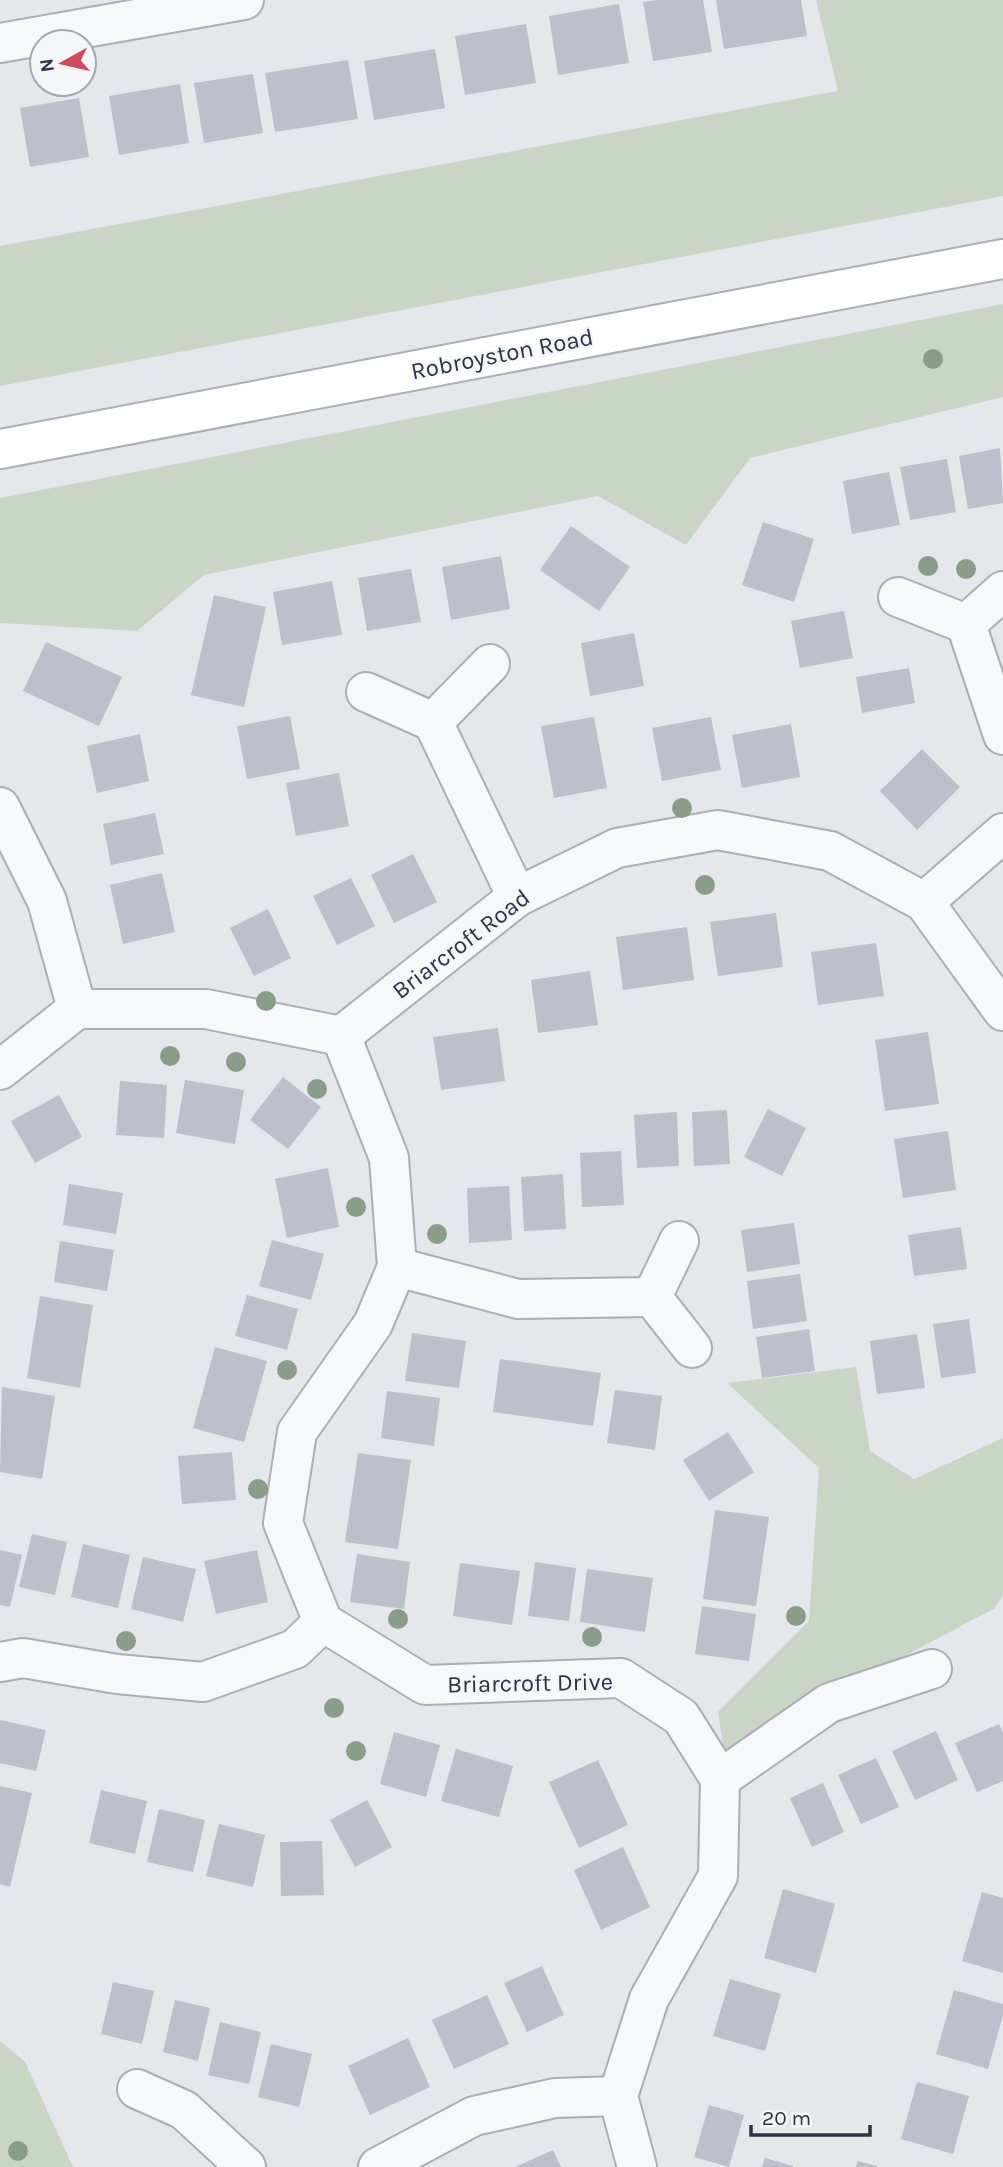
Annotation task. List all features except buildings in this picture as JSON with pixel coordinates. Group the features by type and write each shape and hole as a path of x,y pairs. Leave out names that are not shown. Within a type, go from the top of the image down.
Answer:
{"main road":[{"name":"Robroyston Road","path":"0,449 1003,259"}],"street":[{"path":"0,43 244,0"},
{"path":"966,624 1003,592"},
{"path":"898,597 966,624 1003,735"},
{"path":"433,722 490,664"},
{"path":"366,692 433,722 517,897"},
{"path":"0,807 47,901 77,1009"},
{"name":"Briarcroft Road","path":"341,1036 517,897 617,848 718,830 830,851 924,902 1003,1011"},
{"path":"924,902 1003,833"},
{"path":"0,1070 77,1009 206,1009 341,1036 389,1158 397,1267 373,1324 297,1432 283,1523 323,1622 295,1649 203,1682 117,1674 23,1658 0,1662"},
{"path":"652,1297 679,1241"},
{"path":"397,1267 518,1299 652,1297"},
{"path":"652,1297 691,1348"},
{"name":"Briarcroft Drive","path":"323,1622 425,1685 621,1678 681,1717 720,1779"},
{"path":"637,2167 618,2096 649,1998 718,1876 720,1779 829,1703 932,1669"},
{"path":"137,2090 184,2110 246,2167"},
{"path":"378,2167 474,2116 555,2098 618,2096"}],"green space":[{"path":"816,0 1003,0 1003,196 0,386 0,246 838,91"},
{"path":"1003,304 1003,397 750,458 686,545 598,496 204,575 137,631 0,623 0,498"},
{"path":"856,1367 870,1451 914,1479 1003,1438 1003,1595 995,1608 724,1752 718,1712 809,1621 819,1468 727,1383"},
{"path":"0,2041 25,2062 73,2167 0,2167"}]}
